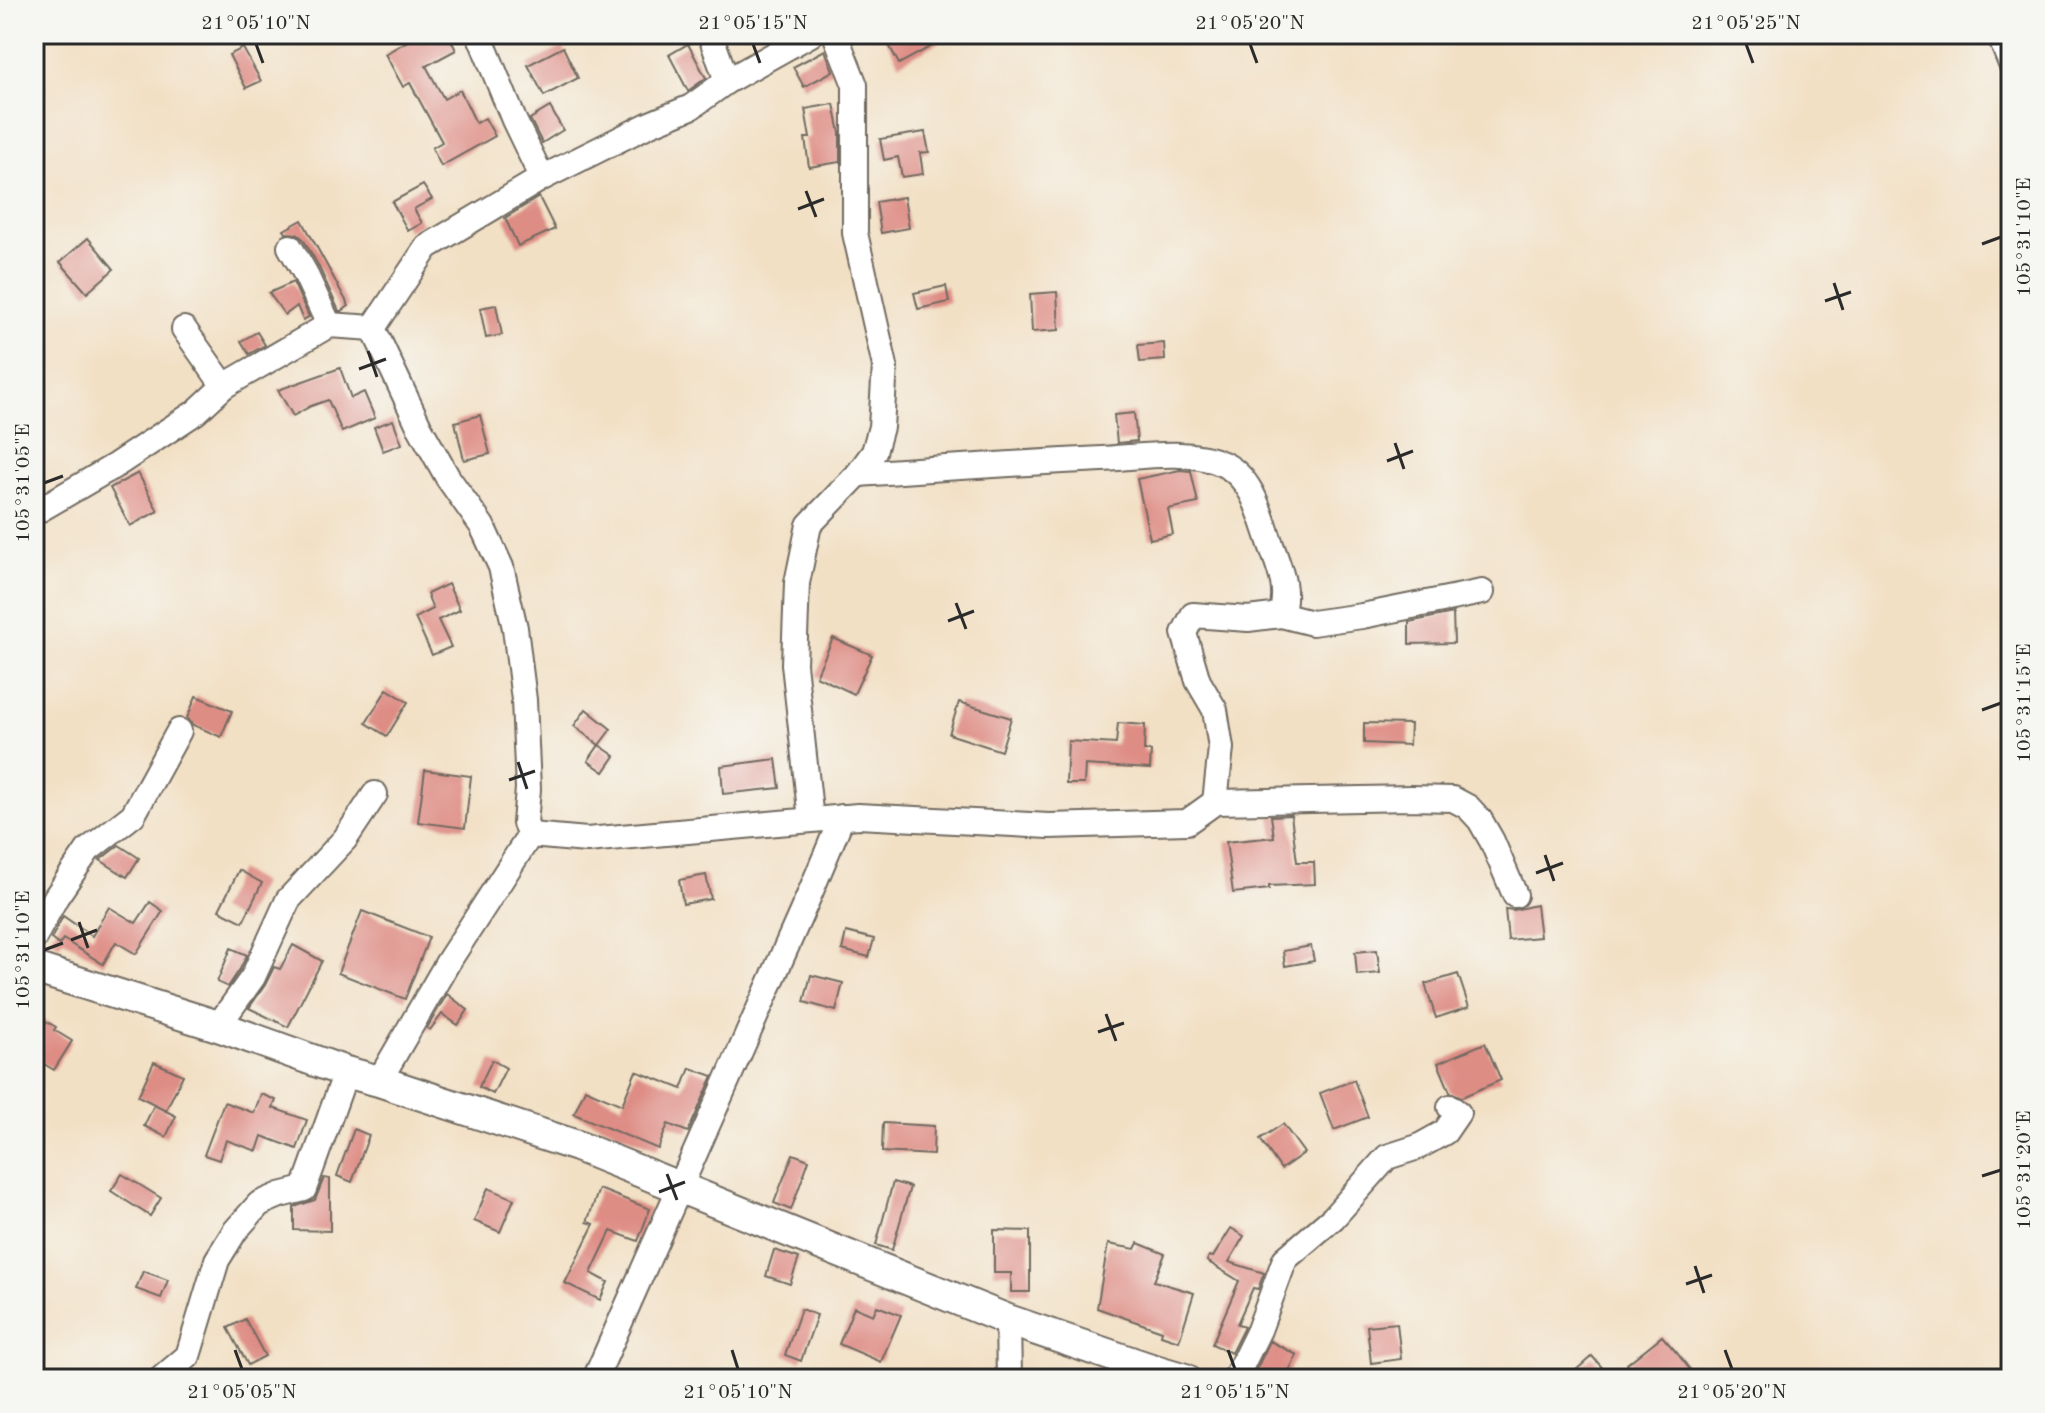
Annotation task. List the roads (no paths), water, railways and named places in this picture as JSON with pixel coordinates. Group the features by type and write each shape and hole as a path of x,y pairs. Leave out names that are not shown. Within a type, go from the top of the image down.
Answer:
{"main road":[{"path":"34,968 577,1146 920,1286 1148,1374 1185,1379"}],"street":[{"path":"479,34 514,120 542,178"},
{"path":"710,34 727,81"},
{"path":"373,328 427,247 542,178 691,107 727,81 811,34"},
{"path":"811,820 794,664 797,583 809,525 858,474 874,452 881,427 885,366 855,233 855,85 835,34"},
{"path":"1999,34 2011,64"},
{"path":"290,247 329,325"},
{"path":"34,513 116,465 196,412 224,386 329,325 373,328"},
{"path":"373,328 420,428 448,478 482,526 501,567 515,628 524,700 528,789 525,823 530,835"},
{"path":"184,329 224,386"},
{"path":"858,474 1190,455 1224,464 1243,479 1258,504 1284,586 1285,602 1281,615"},
{"path":"1215,802 1221,748 1215,710 1198,681 1184,633 1193,615 1248,619 1281,615 1312,623 1482,592"},
{"path":"34,938 56,897 88,850 133,815 179,731"},
{"path":"218,1026 253,977 288,900 345,839 375,794"},
{"path":"530,835 587,840 858,816 1049,826 1187,822 1215,802 1453,799 1468,807 1480,820 1515,895"},
{"path":"595,1379 842,817"},
{"path":"379,1081 448,962 530,835"},
{"path":"161,1379 188,1356 217,1260 235,1231 259,1204 304,1189 346,1072"},
{"path":"1235,1379 1259,1330 1285,1259 1333,1218 1387,1157 1418,1147 1445,1132 1458,1113 1450,1107"},
{"path":"1008,1320 1009,1379"}]}
